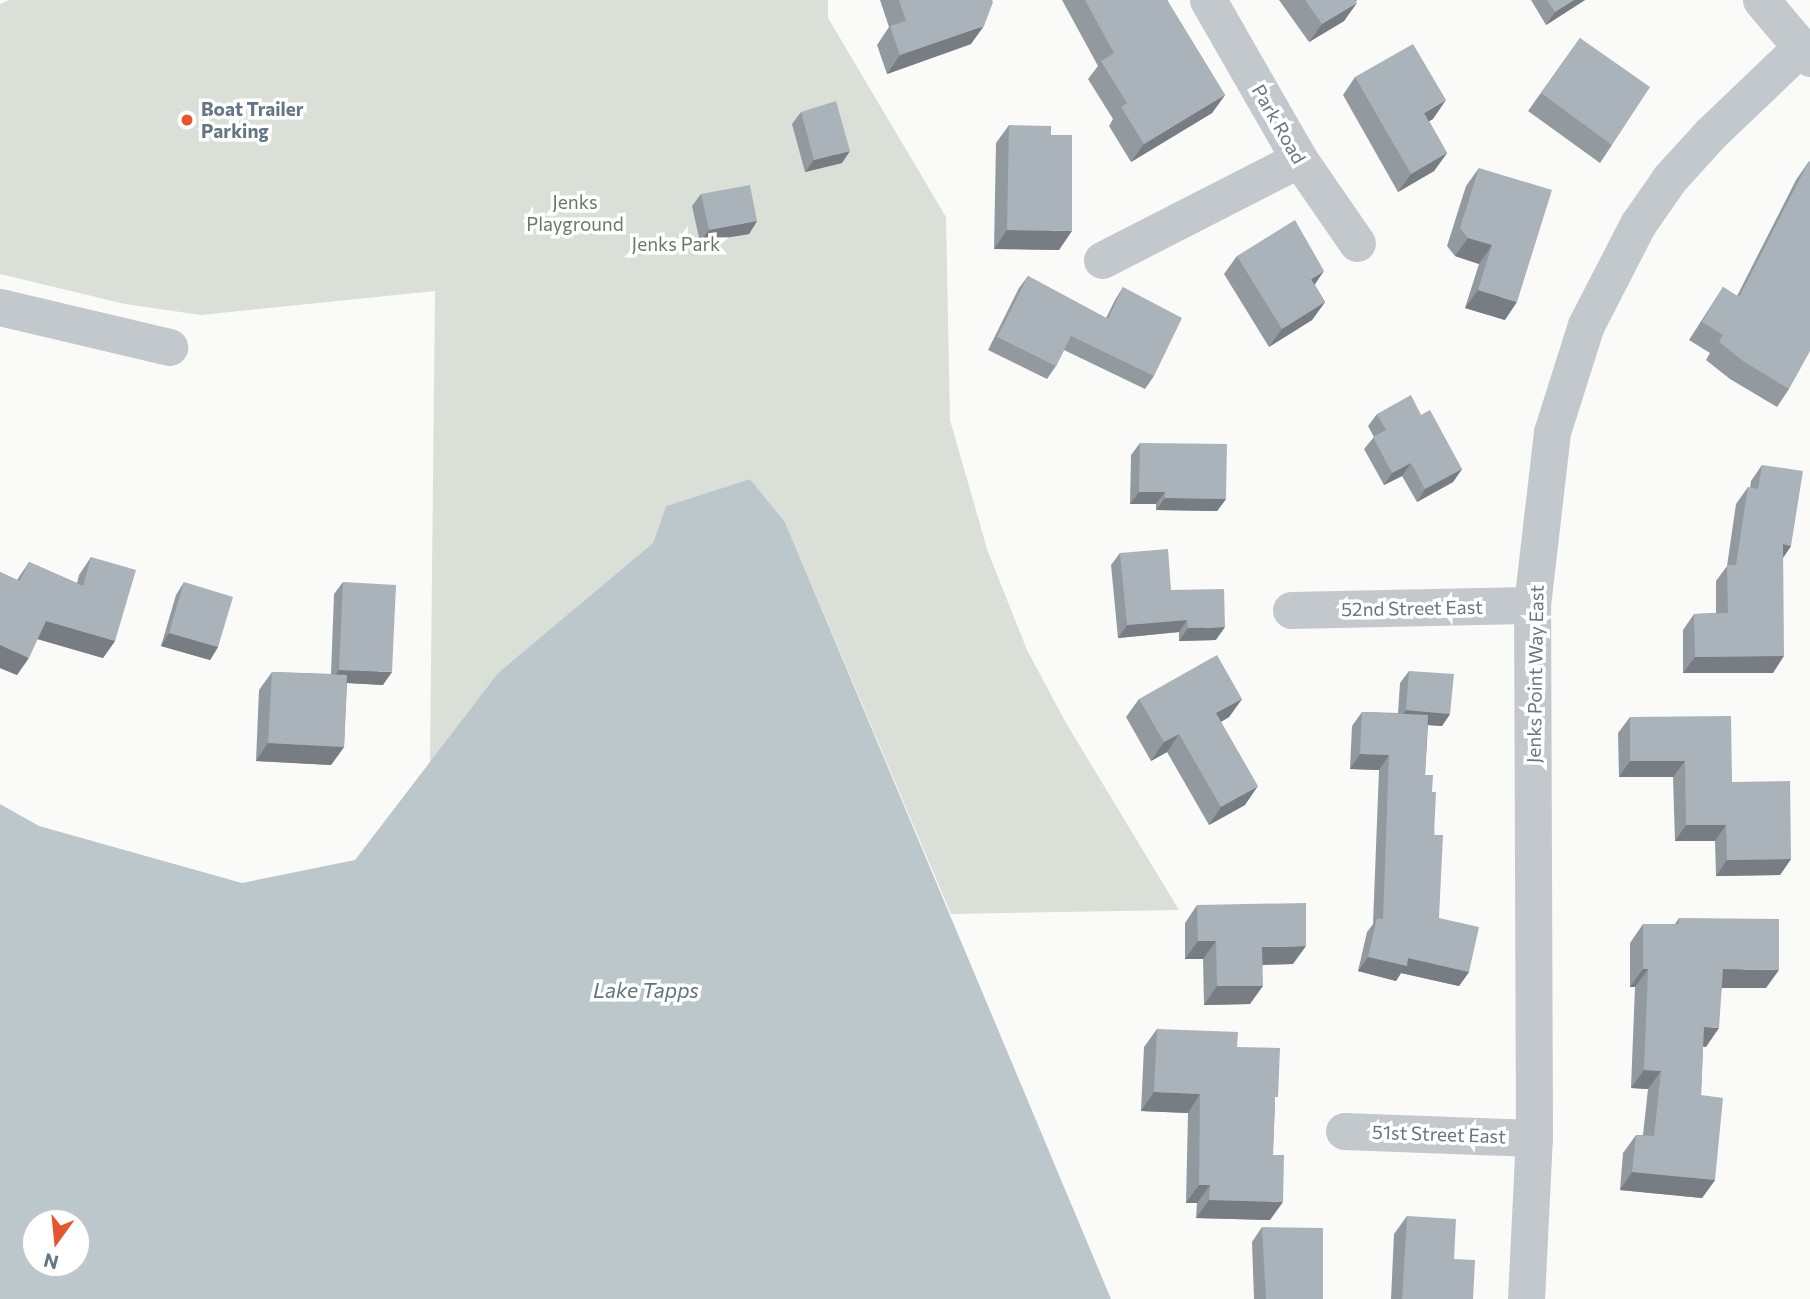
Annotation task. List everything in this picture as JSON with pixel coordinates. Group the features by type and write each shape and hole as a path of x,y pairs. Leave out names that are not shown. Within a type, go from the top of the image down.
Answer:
{"street":[{"name":"Park Road","path":"1208,0 1299,159 1357,243"},
{"path":"1761,0 1805,52"},
{"name":"Jenks Point Way East","path":"1526,1299 1534,1138 1532,605 1552,432 1586,325 1638,224 1670,178 1805,52"},
{"path":"1102,260 1299,159"},
{"path":"0,307 169,346"},
{"name":"52nd Street East","path":"1291,610 1532,605"},
{"name":"51st Street East","path":"1344,1131 1534,1138"}],"green space":[{"name":"Jenks Park","path":"9,0 828,0 828,18 946,217 950,420 988,552 1027,650 1066,723 1179,910 951,914 785,522 750,479 666,506 653,543 498,673 430,763 435,291 201,315 125,304 0,274 0,4"}],"water":[{"name":"Lake Tapps","path":"750,479 785,522 1111,1299 0,1299 0,804 39,826 242,883 355,860 498,673 653,543 666,506"}],"building":[{"path":"899,0 993,2 984,26 900,55 890,26 906,21"},
{"path":"1085,0 1167,0 1225,95 1144,144 1121,107 1127,103 1101,61 1114,53"},
{"path":"1305,0 1355,0 1357,3 1322,24"},
{"path":"1547,0 1574,0 1555,12"},
{"path":"1580,38 1650,87 1612,145 1541,93"},
{"path":"1413,44 1446,100 1424,113 1447,153 1411,174 1355,77"},
{"path":"836,101 850,151 814,160 801,112"},
{"path":"1009,125 1051,126 1051,135 1072,135 1072,231 1007,230"},
{"path":"1809,161 1810,351 1789,389 1743,361 1719,342 1723,335 1702,322 1723,287 1739,297"},
{"path":"1479,168 1552,190 1517,302 1478,290 1492,245 1468,238 1460,228"},
{"path":"750,185 757,221 709,230 701,194"},
{"path":"1295,220 1324,271 1311,279 1325,302 1282,329 1237,256"},
{"path":"1028,276 1108,319 1123,287 1182,318 1154,376 1071,336 1056,366 997,337"},
{"path":"1411,395 1421,415 1430,410 1462,469 1425,489 1411,463 1392,473 1373,437 1386,430 1377,414"},
{"path":"1140,443 1227,444 1226,499 1165,498 1165,492 1139,492"},
{"path":"1762,465 1803,471 1791,546 1783,544 1784,656 1695,657 1694,614 1728,613 1727,565 1736,565 1748,487 1758,489"},
{"path":"1168,549 1171,590 1224,589 1225,627 1188,628 1187,620 1127,625 1120,553"},
{"path":"91,557 136,570 115,641 46,621 29,658 0,645 0,572 20,581 29,562 83,586"},
{"path":"184,582 233,597 218,647 169,633"},
{"path":"343,582 396,585 392,672 339,670"},
{"path":"1217,655 1242,699 1216,713 1258,786 1221,807 1179,734 1164,742 1139,699"},
{"path":"1409,671 1454,674 1450,714 1406,710"},
{"path":"272,672 347,675 344,747 268,743"},
{"path":"1362,712 1428,715 1425,775 1433,775 1432,792 1436,792 1434,835 1443,835 1439,918 1479,927 1469,972 1408,958 1407,966 1368,957 1377,918 1383,919 1389,755 1360,754"},
{"path":"1731,716 1732,782 1790,781 1791,859 1727,860 1726,825 1686,825 1685,761 1630,761 1630,717"},
{"path":"1306,903 1306,946 1262,947 1263,986 1217,986 1216,941 1198,941 1197,905"},
{"path":"1679,918 1779,919 1779,970 1723,969 1719,1028 1704,1027 1701,1095 1723,1098 1715,1180 1632,1172 1636,1135 1654,1136 1661,1071 1644,1070 1648,969 1643,969 1643,924 1679,924"},
{"path":"1157,1029 1238,1032 1237,1047 1280,1048 1273,1155 1284,1155 1283,1202 1209,1200 1210,1185 1199,1185 1200,1094 1154,1092"},
{"path":"1407,1216 1456,1219 1454,1259 1475,1260 1473,1299 1402,1299"},
{"path":"1262,1227 1323,1228 1323,1299 1266,1299"}],"place":[{"name":"Boat Trailer Parking","path":"187,120"}],"park label":[{"name":"Jenks Playground","path":"575,213"}]}
